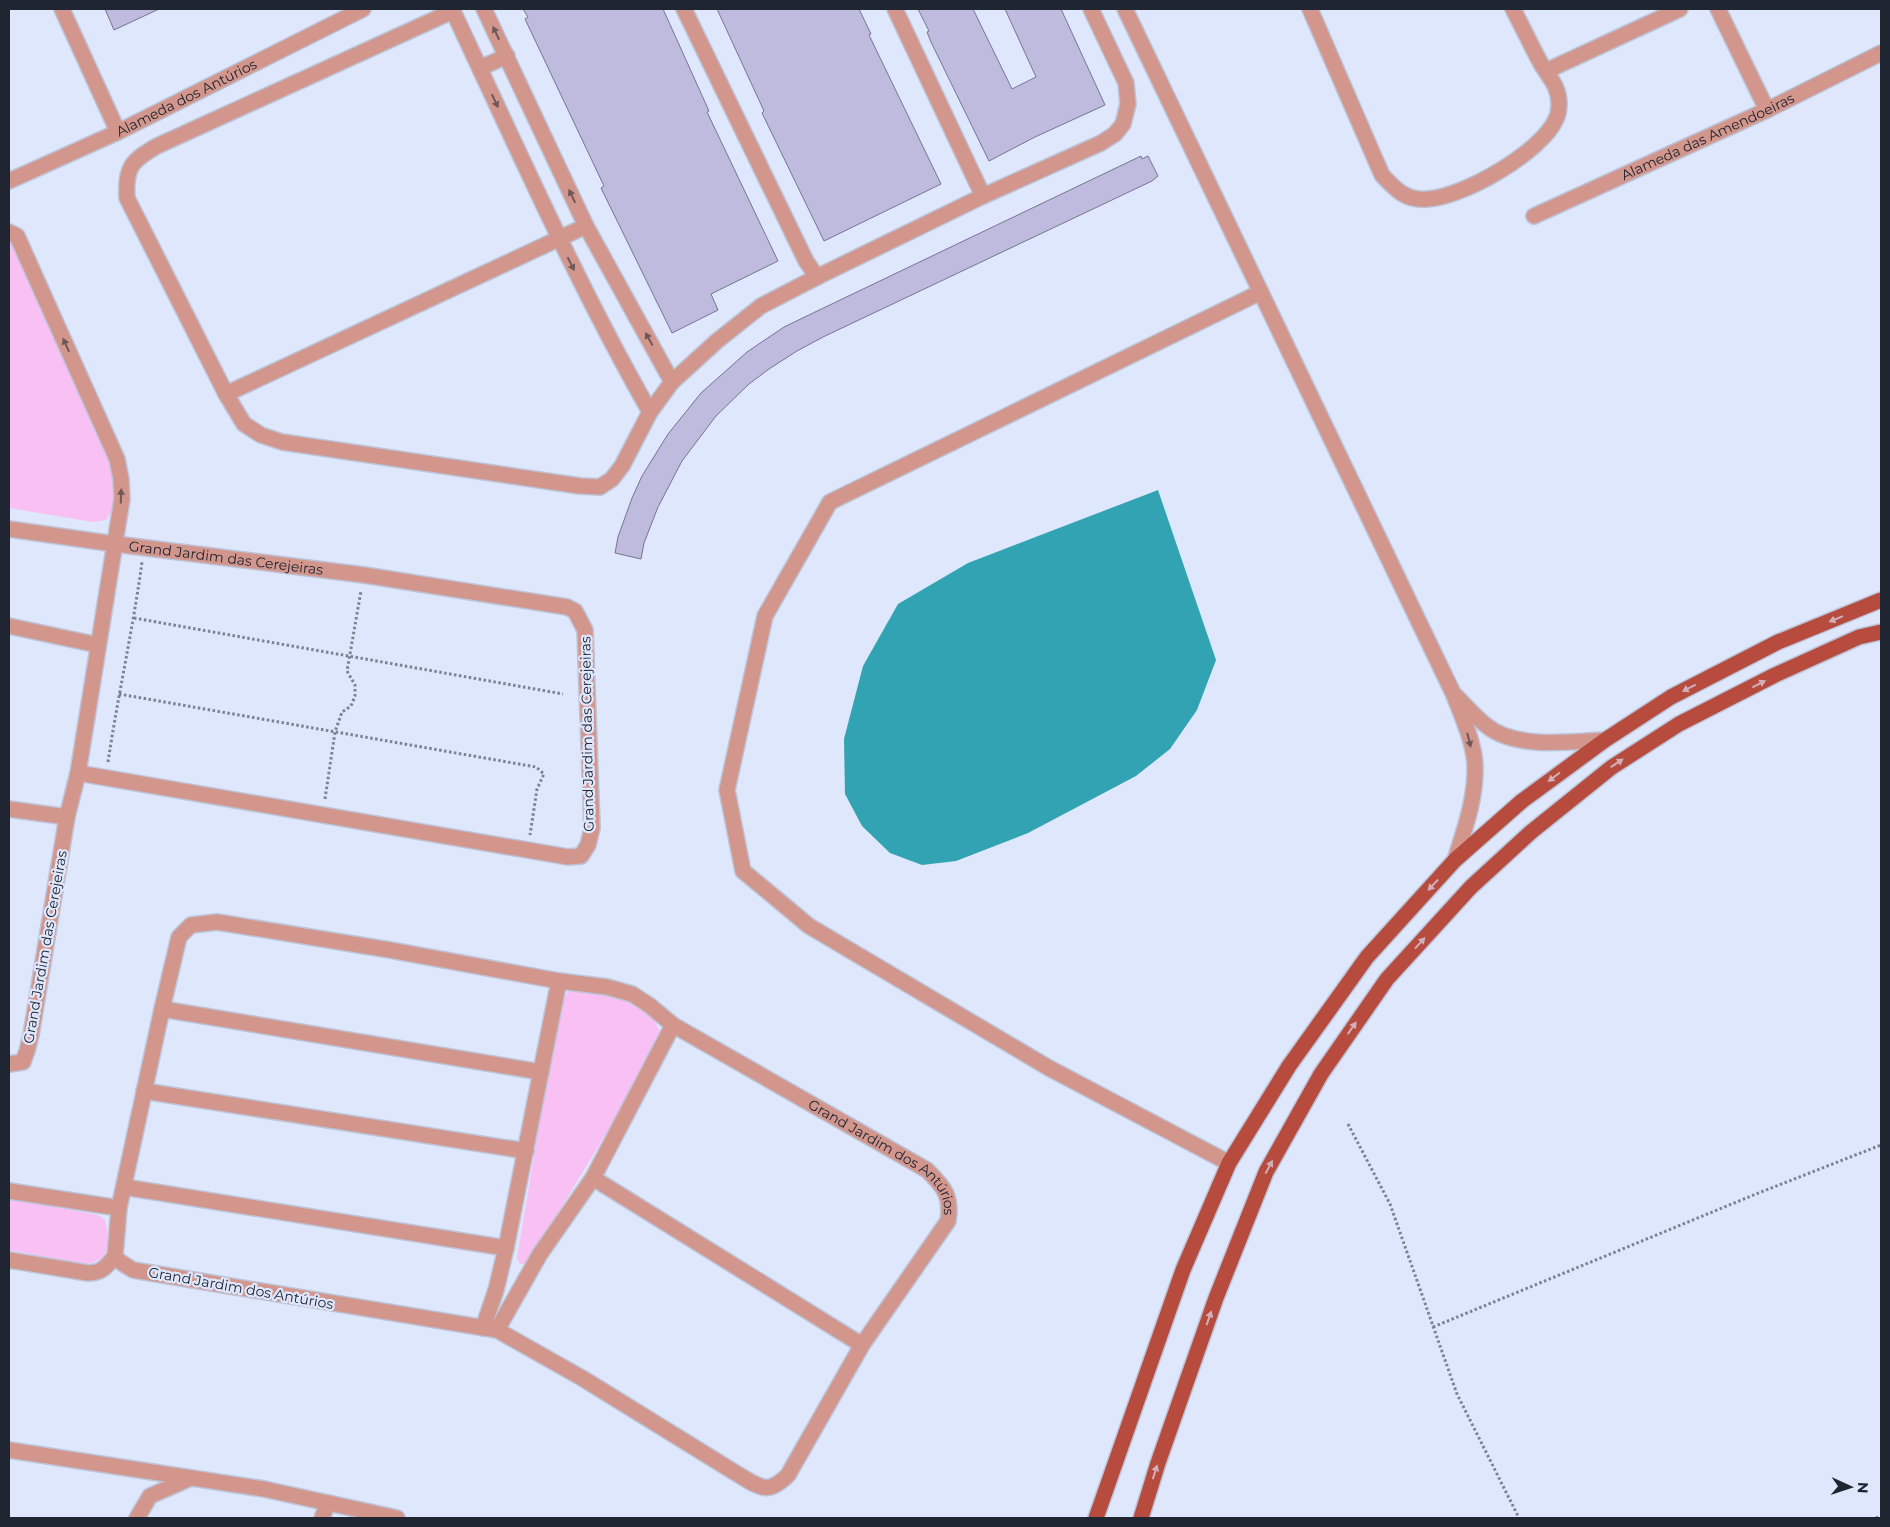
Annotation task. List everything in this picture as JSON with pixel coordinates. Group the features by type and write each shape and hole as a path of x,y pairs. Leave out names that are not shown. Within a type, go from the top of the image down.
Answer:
{"main road":[{"path":"1096,1518 1183,1270 1230,1163 1289,1066 1367,957 1456,860 1522,801 1604,740 1671,697 1778,642 1881,600"},
{"path":"1141,1518 1158,1463 1216,1298 1266,1172 1321,1074 1387,979 1471,887 1531,832 1612,766 1679,724 1776,675 1859,637 1881,632"}],"street":[{"path":"62,9 118,132"},
{"name":"Alameda dos Antúrios","path":"9,181 118,132 363,9"},
{"path":"484,9 586,226 672,382"},
{"path":"684,9 806,261 817,276"},
{"path":"894,9 983,196"},
{"path":"650,412 559,240 453,10 157,146 142,155 131,166 126,181 128,198 226,394 244,424 260,435 282,442 580,486 600,487 612,479 622,466 650,412 672,382 717,341 761,306 817,276 983,196 1101,144 1115,134 1123,124 1128,104 1126,83 1091,9"},
{"path":"1125,9 1453,693 1467,731 1475,763 1472,802 1456,860"},
{"path":"1310,9 1382,175 1399,193 1427,200 1477,185 1517,160 1547,133 1557,118 1559,103 1555,83 1541,63 1513,9"},
{"path":"1546,70 1680,9"},
{"path":"1718,9 1766,110"},
{"name":"Alameda das Amendoeiras","path":"1534,216 1766,110 1881,53"},
{"path":"480,68 507,56"},
{"path":"226,394 586,226"},
{"path":"9,232 17,236 117,459 122,479 122,499 115,544 9,529"},
{"path":"1230,1163 1049,1068 809,926 744,871 727,790 765,616 830,502 1261,292"},
{"name":"Grand Jardim das Cerejeiras","path":"9,1064 23,1062 28,1051 67,817 78,774 115,544 364,575 567,607 575,611 585,630 592,828 588,845 581,856 568,856 78,774"},
{"path":"9,626 98,645"},
{"path":"1453,693 1488,727 1512,738 1531,742 1604,740"},
{"path":"9,808 67,817"},
{"name":"Grand Jardim dos Antúrios","path":"202,922 217,922 390,950 559,981 607,987 632,994 649,1004 674,1025 927,1170 944,1187 950,1207 948,1221 862,1346 788,1475 776,1486 766,1488 758,1486 582,1378 490,1329 133,1270 119,1261 116,1256 119,1208 162,1009 179,937 191,925 202,922"},
{"path":"490,1329 496,1290 526,1151 559,981"},
{"path":"162,1009 541,1072"},
{"path":"490,1329 593,1178 674,1025"},
{"path":"144,1091 526,1151"},
{"path":"593,1178 862,1346"},
{"path":"124,1187 506,1248"},
{"path":"9,1191 119,1208"},
{"path":"9,1260 97,1273 103,1270 116,1256"},
{"path":"9,1450 264,1489 397,1518"},
{"path":"137,1518 150,1496 193,1477"},
{"path":"322,1518 328,1503"}],"path":[{"path":"108,766 134,618 143,553"},
{"path":"322,814 335,732 342,712 351,706 355,696 355,685 347,671 364,575"},
{"path":"134,618 563,694"},
{"path":"120,694 536,767 544,774 537,789 530,831 532,850"},
{"path":"1348,1124 1390,1204 1457,1394 1519,1518"},
{"path":"1433,1327 1881,1144"},
{"path":"1876,1518 1881,1516"}],"shaded area":[{"path":"9,235 122,459 113,510 106,520 93,522 9,508"},
{"path":"582,990 626,997 653,1018 660,1032 658,1048 527,1264 520,1264 517,1258 559,1005 568,992"},
{"path":"9,1198 98,1215 105,1220 107,1228 108,1243 106,1250 99,1260 82,1264 9,1250"}],"water":[{"path":"1158,490 1216,660 1197,710 1170,749 1136,776 1028,833 956,861 922,865 890,853 862,826 845,794 844,739 863,666 898,604 968,563"}],"building":[{"path":"105,9 159,9 114,30"},
{"path":"523,9 663,9 709,111 707,112 778,261 711,294 718,310 672,333 601,188 604,186 525,19 528,17"},
{"path":"717,9 859,9 871,34 869,35 941,184 824,241 762,113 764,111"},
{"path":"918,9 973,9 1012,89 1036,77 1005,9 1061,9 1105,105 1035,137 989,161 931,42 927,32 929,31"},
{"path":"1141,156 1142,159 1148,156 1158,176 1152,181 823,337 797,351 749,384 716,416 682,461 658,507 644,543 641,559 615,553 618,537 632,498 642,476 668,434 701,393 747,352 784,327"}]}
